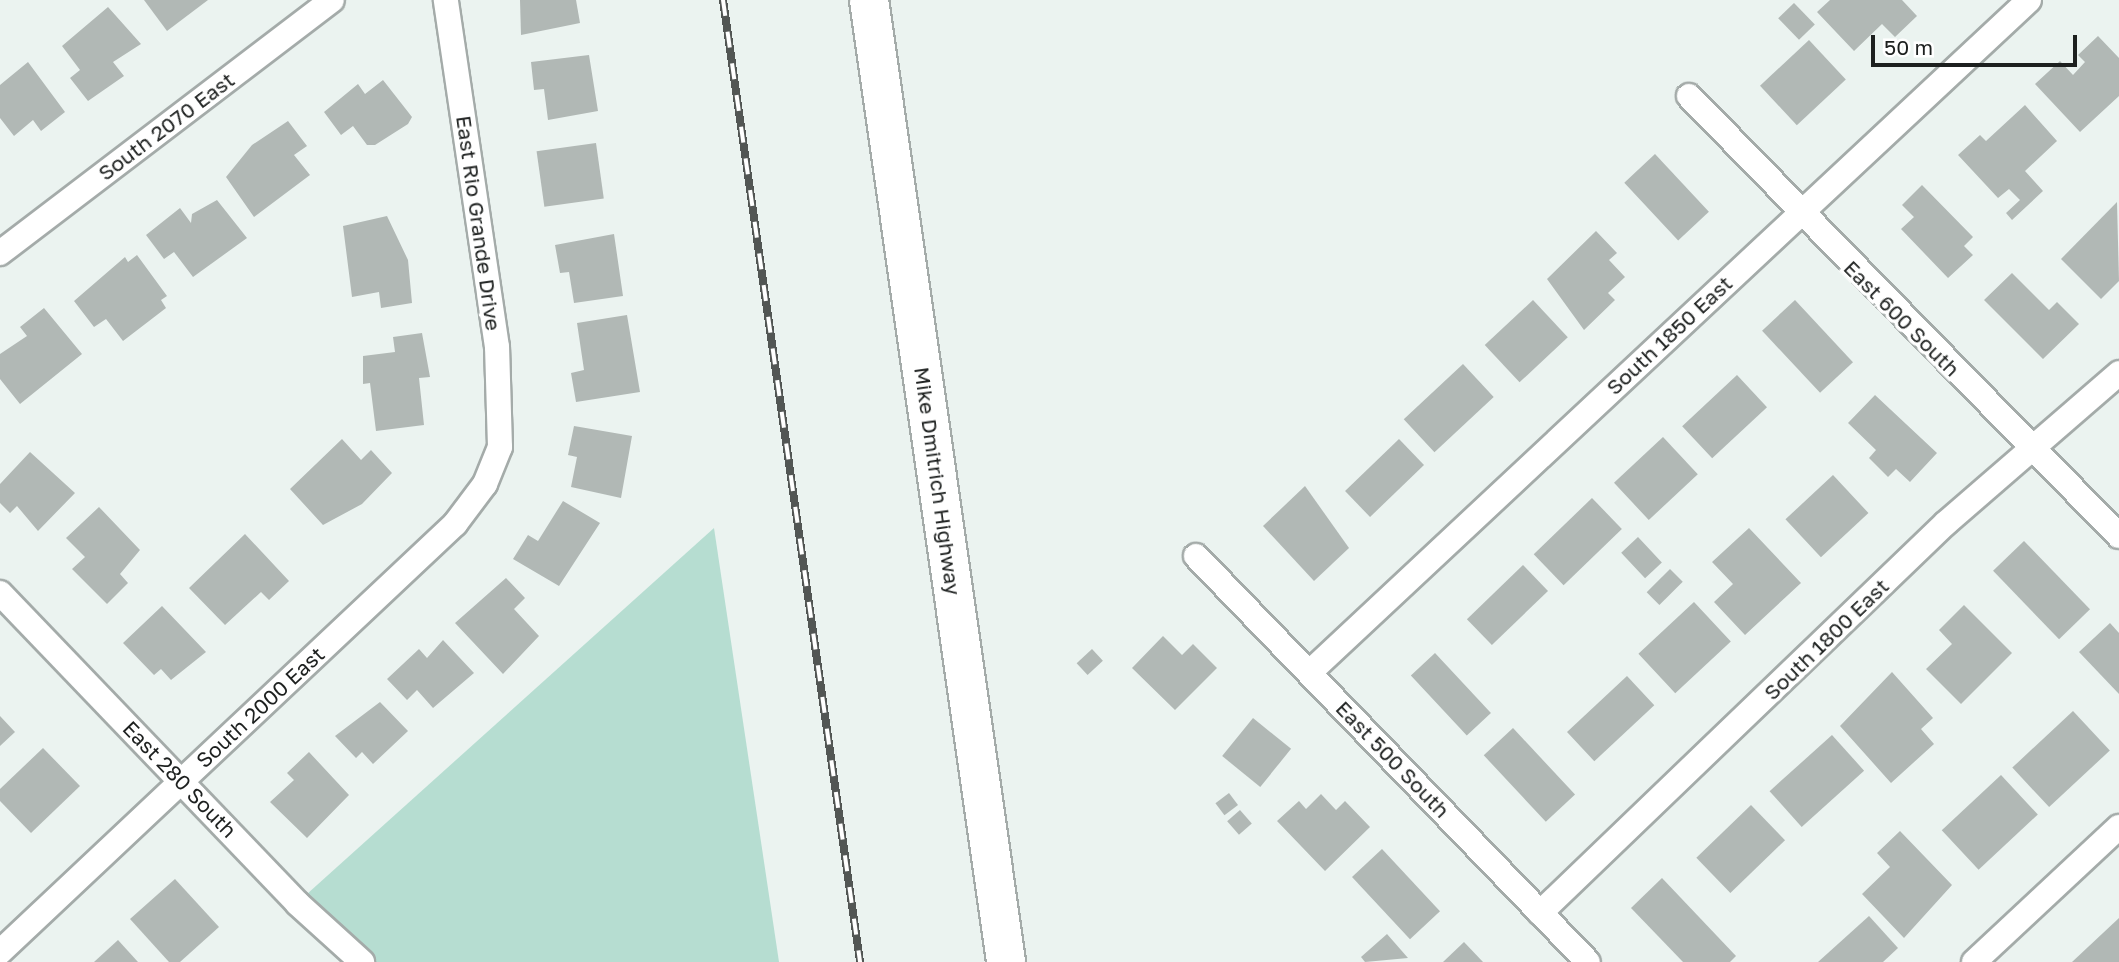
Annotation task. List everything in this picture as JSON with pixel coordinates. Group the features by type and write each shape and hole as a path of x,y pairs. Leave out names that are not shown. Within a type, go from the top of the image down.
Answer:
{"highway":[{"name":"Mike Dmitrich Highway","path":"869,0 1006,962"}],"street":[{"name":"South 2070 East","path":"0,253 332,0"},
{"name":"East Rio Grande Drive","path":"446,0 497,347 500,447"},
{"name":"South 1850 East","path":"1310,672 2029,0"},
{"name":"East 600 South","path":"1689,96 1798,214 2119,536"},
{"name":"South 1800 East","path":"1540,913 1946,523 2035,451 2119,373"},
{"name":"South 2000 East","path":"0,952 455,524 485,484 500,447"},
{"name":"East 500 South","path":"1196,556 1588,962"},
{"name":"East 280 South","path":"0,593 297,903 362,962"},
{"path":"1974,962 2119,827"}],"green space":[{"path":"714,528 779,962 362,962 297,903"}],"building":[{"path":"144,0 208,0 167,31"},
{"path":"520,0 576,0 580,23 521,35"},
{"path":"1830,0 1902,0 1917,16 1895,37 1882,24 1854,51 1817,12"},
{"path":"1794,3 1815,25 1799,40 1778,18"},
{"path":"108,7 141,44 113,62 124,76 88,101 70,78 80,70 62,46"},
{"path":"2098,36 2119,58 2119,96 2080,132 2035,84 2060,61 2073,75 2085,62 2078,55"},
{"path":"1809,40 1846,79 1797,125 1760,86"},
{"path":"589,55 598,111 548,120 544,89 534,90 531,62"},
{"path":"28,62 65,112 41,131 33,120 14,136 0,118 0,85"},
{"path":"383,80 412,117 408,124 375,145 367,145 353,126 341,135 324,112 358,84 365,94"},
{"path":"2025,105 2057,141 2025,171 2043,191 2012,220 2006,213 2020,200 2009,189 1998,198 1958,155 1980,135 1986,141"},
{"path":"288,121 307,146 294,155 310,175 254,217 226,177 252,145"},
{"path":"596,143 604,198 544,207 537,151"},
{"path":"1655,154 1709,212 1678,240 1624,183"},
{"path":"1922,185 1973,237 1964,246 1973,255 1948,278 1901,229 1914,217 1902,205"},
{"path":"217,200 247,238 193,277 174,252 164,259 146,235 180,208 191,223 192,214"},
{"path":"2117,202 2119,281 2101,299 2061,259"},
{"path":"387,216 408,260 412,303 381,308 379,292 352,297 343,226"},
{"path":"1596,231 1617,253 1609,260 1625,277 1608,293 1615,300 1584,330 1547,279"},
{"path":"614,234 623,296 574,303 569,272 560,273 555,245"},
{"path":"137,255 167,296 161,300 166,308 123,341 106,319 94,327 74,301 125,257 128,262"},
{"path":"2012,273 2049,310 2057,302 2079,324 2043,359 1984,300"},
{"path":"1533,300 1568,337 1520,382 1485,345"},
{"path":"1795,300 1853,362 1820,393 1762,331"},
{"path":"44,308 82,354 20,404 0,379 0,354 27,336 20,327"},
{"path":"627,315 640,392 576,402 571,373 584,370 577,323"},
{"path":"422,333 430,377 419,378 424,425 376,431 370,383 363,384 363,356 395,352 393,337"},
{"path":"1463,364 1494,397 1434,452 1404,419"},
{"path":"1737,375 1767,407 1712,458 1682,426"},
{"path":"1875,395 1937,453 1910,482 1896,469 1888,477 1869,458 1876,450 1848,423"},
{"path":"574,426 632,436 621,498 571,487 577,457 568,455"},
{"path":"1663,437 1698,474 1649,520 1614,483"},
{"path":"342,439 361,460 371,450 392,473 362,504 323,525 290,489"},
{"path":"1399,439 1424,465 1370,517 1345,491"},
{"path":"30,452 75,493 38,531 17,506 10,513 0,503 0,484"},
{"path":"1833,475 1868,513 1821,557 1785,519"},
{"path":"1305,486 1349,548 1314,581 1263,526"},
{"path":"1592,498 1622,529 1564,585 1534,554"},
{"path":"563,501 600,523 559,586 513,559 528,535 538,541"},
{"path":"99,507 140,550 120,574 128,583 107,604 72,569 85,557 66,538"},
{"path":"1749,528 1801,583 1745,635 1714,602 1733,584 1712,562"},
{"path":"245,534 289,581 269,600 261,592 225,625 189,588"},
{"path":"1638,537 1662,563 1645,578 1621,553"},
{"path":"2024,541 2090,609 2059,639 1993,571"},
{"path":"1523,565 1548,591 1492,645 1467,619"},
{"path":"1670,569 1683,582 1659,605 1647,592"},
{"path":"506,578 525,598 514,609 539,636 503,674 455,623"},
{"path":"1694,602 1731,641 1675,693 1638,654"},
{"path":"1964,605 2012,653 1961,704 1926,669 1952,644 1939,630"},
{"path":"162,606 206,652 171,680 161,669 154,675 123,643"},
{"path":"2110,623 2119,633 2119,694 2079,652"},
{"path":"1163,636 1182,655 1193,644 1217,668 1175,710 1132,668"},
{"path":"443,640 474,673 433,708 417,690 407,700 387,679 419,649 427,658"},
{"path":"1092,649 1103,661 1088,675 1077,663"},
{"path":"1435,653 1491,713 1467,735 1411,676"},
{"path":"1892,672 1933,718 1921,729 1934,744 1891,783 1840,726"},
{"path":"1627,676 1654,705 1594,761 1567,732"},
{"path":"380,702 408,731 373,764 362,752 356,758 335,736"},
{"path":"2073,711 2110,750 2049,807 2012,768"},
{"path":"0,716 15,732 0,746"},
{"path":"1253,718 1291,749 1260,787 1222,756"},
{"path":"1513,728 1575,795 1546,822 1484,755"},
{"path":"1832,735 1864,771 1802,827 1770,791"},
{"path":"43,748 80,786 31,833 0,801 0,789"},
{"path":"309,752 349,795 307,838 270,802 294,780 287,773"},
{"path":"2001,775 2038,814 1979,870 1942,830"},
{"path":"1229,793 1238,805 1224,815 1215,803"},
{"path":"1321,794 1336,810 1345,801 1370,827 1325,871 1277,821 1299,801 1306,809"},
{"path":"1751,805 1785,840 1730,893 1696,858"},
{"path":"1240,810 1252,824 1239,835 1227,821"},
{"path":"1900,831 1952,885 1904,938 1862,894 1890,867 1877,853"},
{"path":"1382,849 1440,911 1410,939 1352,877"},
{"path":"1662,878 1736,956 1730,962 1683,962 1631,908"},
{"path":"175,879 219,927 180,962 169,962 130,919"},
{"path":"1869,916 1898,948 1883,962 1818,962"},
{"path":"2119,918 2119,962 2072,962"},
{"path":"1387,934 1408,958 1365,962 1361,957"},
{"path":"118,940 138,962 94,962"},
{"path":"1464,942 1483,962 1443,962"}],"railway":[{"path":"723,0 860,962"}]}
